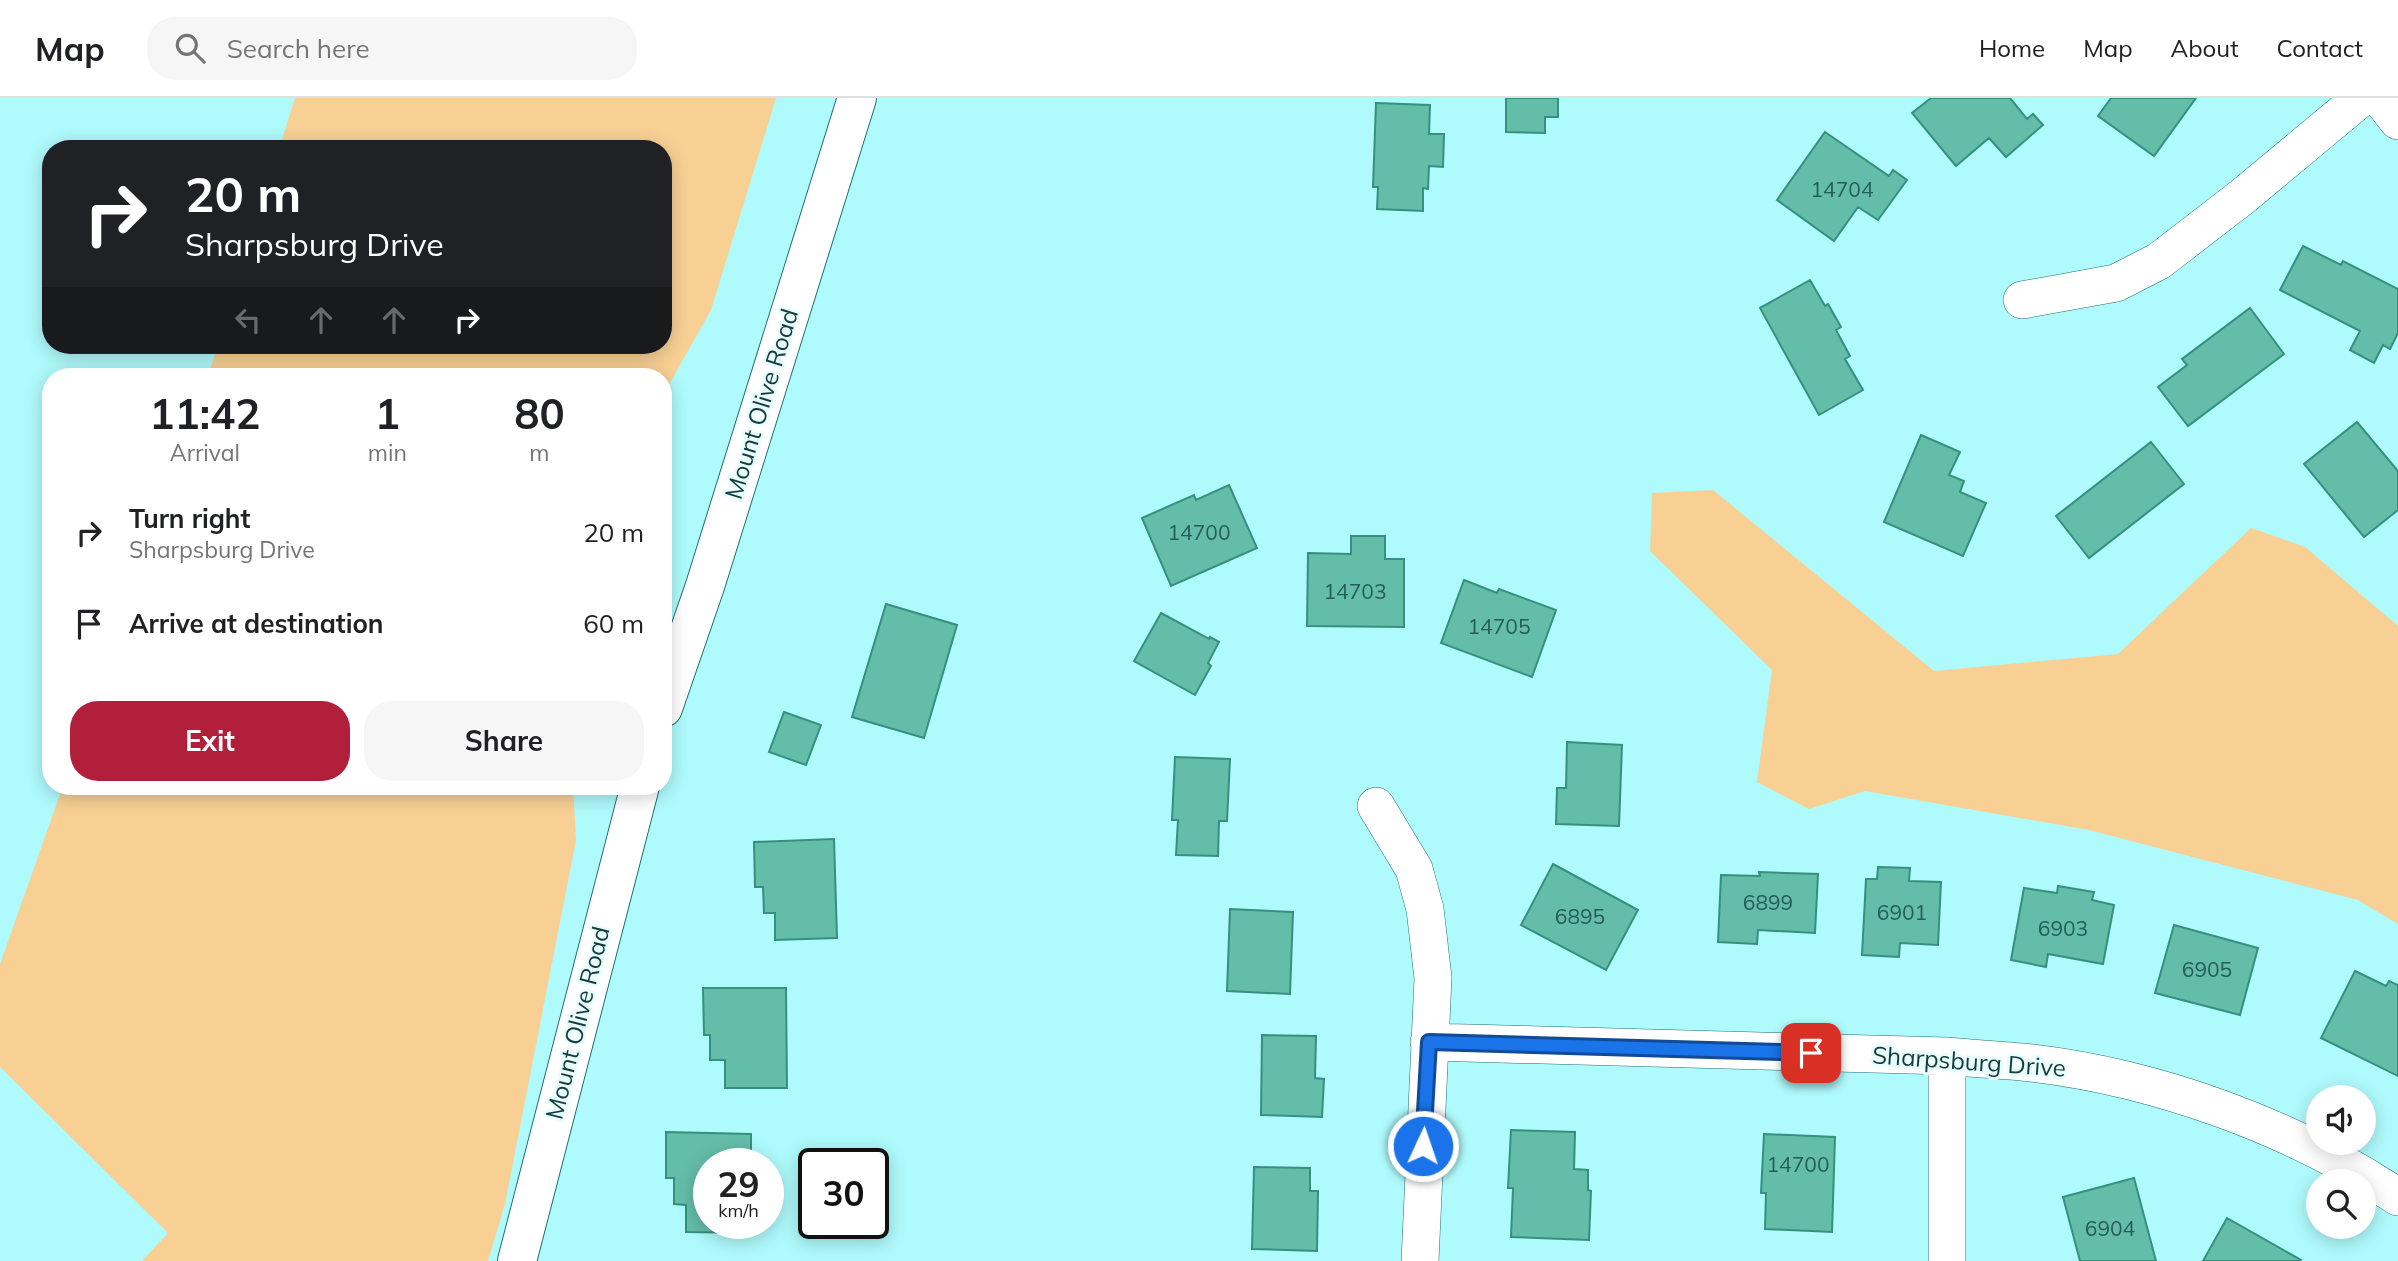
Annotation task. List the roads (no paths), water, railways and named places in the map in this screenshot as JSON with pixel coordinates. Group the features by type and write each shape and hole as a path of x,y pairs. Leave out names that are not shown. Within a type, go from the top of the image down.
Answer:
{"street":[{"name":"Mount Olive Road","path":"672,682 705,586 857,98"},
{"path":"2022,300 2116,283 2159,261 2242,197 2361,98"},
{"path":"2380,98 2398,121"},
{"name":"Mount Olive Road","path":"517,1261 638,795"},
{"path":"1376,806 1414,869 1425,909 1433,978 1420,1261"},
{"name":"Sharpsburg Drive","path":"1429,1042 1947,1056 2033,1063 2164,1091 2246,1118 2312,1147 2398,1197"},
{"path":"1947,1056 1947,1261"}]}
